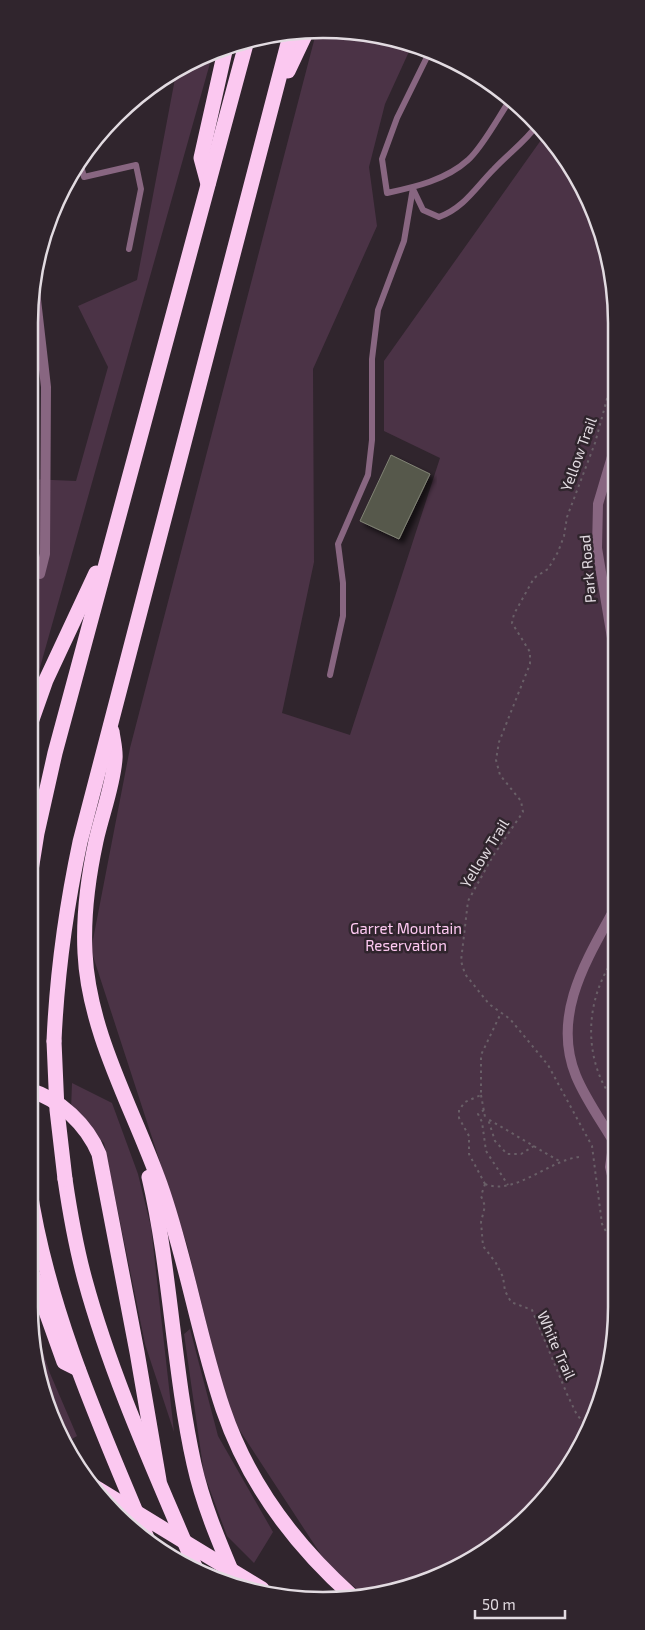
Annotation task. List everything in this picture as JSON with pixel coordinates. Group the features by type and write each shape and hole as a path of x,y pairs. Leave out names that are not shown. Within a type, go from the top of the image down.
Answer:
{"highway":[{"path":"271,109 304,38"},
{"path":"193,1561 118,1380 94,1309 77,1247 65,1179 57,1110 54,1040 56,1001 65,920 80,842 289,40"},
{"path":"38,829 55,753 245,48"},
{"path":"209,185 201,158 224,55"},
{"path":"38,703 46,680 114,536"},
{"path":"110,721 115,758 85,911 85,948 94,1012 172,1221 215,1386 232,1434 254,1477 280,1519 308,1554 347,1591"},
{"path":"38,1094 69,1113 89,1134 99,1154 137,1352 159,1480"},
{"path":"126,1096 143,1152 158,1220 194,1465 207,1511 234,1578"},
{"path":"38,1230 45,1265 78,1369 143,1529"},
{"path":"38,1289 64,1362 78,1369"},
{"path":"108,1495 254,1584"}],"street":[{"path":"38,317 46,388 45,554 40,574"},
{"name":"Park Road","path":"608,470 598,504 597,548 608,614"},
{"path":"608,921 583,967 571,1002 566,1031 576,1075 608,1131"}],"lane":[{"path":"426,57 397,118 382,159 387,193 413,188 452,171 470,159 507,105"},
{"path":"413,188 423,210 439,217 453,212 470,197 504,159 522,145 533,131"},
{"path":"82,170 84,177 136,165 141,189 128,249"},
{"path":"330,675 343,616 343,584 338,544 368,475 372,440 372,359 378,310 404,241 413,188"}],"path":[{"name":"Yellow Trail","path":"608,396 598,434 567,517 564,536 558,552 548,569 534,578 514,614 512,623 530,652 530,664 499,742 496,760 500,775 521,801 523,812 493,856 468,901 460,961 465,974 489,1004 500,1014 510,1019 548,1065 592,1146 602,1224 608,1235"},
{"path":"608,970 599,986 590,1026 596,1065 608,1088"},
{"path":"500,1014 481,1055 481,1094 485,1117 488,1119 495,1141 507,1154 521,1154 534,1146"},
{"name":"White Trail","path":"481,1094 465,1102 459,1110 459,1118 469,1136 469,1154 485,1184 481,1196 485,1206 481,1222 483,1246 496,1263 503,1277 504,1290 511,1302 532,1310 567,1394 578,1415 584,1422"},
{"path":"484,1110 478,1114 482,1122 486,1151 508,1185"},
{"path":"488,1119 559,1161"},
{"path":"485,1184 501,1187 508,1185 546,1171 559,1161 579,1157"}],"green space":[{"name":"Garret Mountain Reservation","path":"315,38 360,40 409,51 385,104 369,167 377,226 313,369 314,562 282,713 350,735 440,458 384,431 384,361 541,140 569,180 586,213 602,267 608,322 608,1308 605,1345 598,1381 586,1417 569,1450 549,1481 524,1509 496,1534 465,1554 432,1571 396,1583 359,1590 329,1567 229,1414 187,1245 91,950 130,748"},
{"path":"211,60 38,674 38,479 76,481 108,367 78,306 137,280 175,79"},
{"path":"72,1083 112,1103 138,1174 151,1227 174,1432 145,1344 104,1143 71,1110"},
{"path":"190,1329 218,1436 273,1532 254,1563 227,1536 204,1474 184,1334"},
{"path":"40,1342 49,1371 77,1436 70,1440 59,1417 47,1381"}],"building":[{"path":"391,455 430,474 399,539 360,521"}]}
